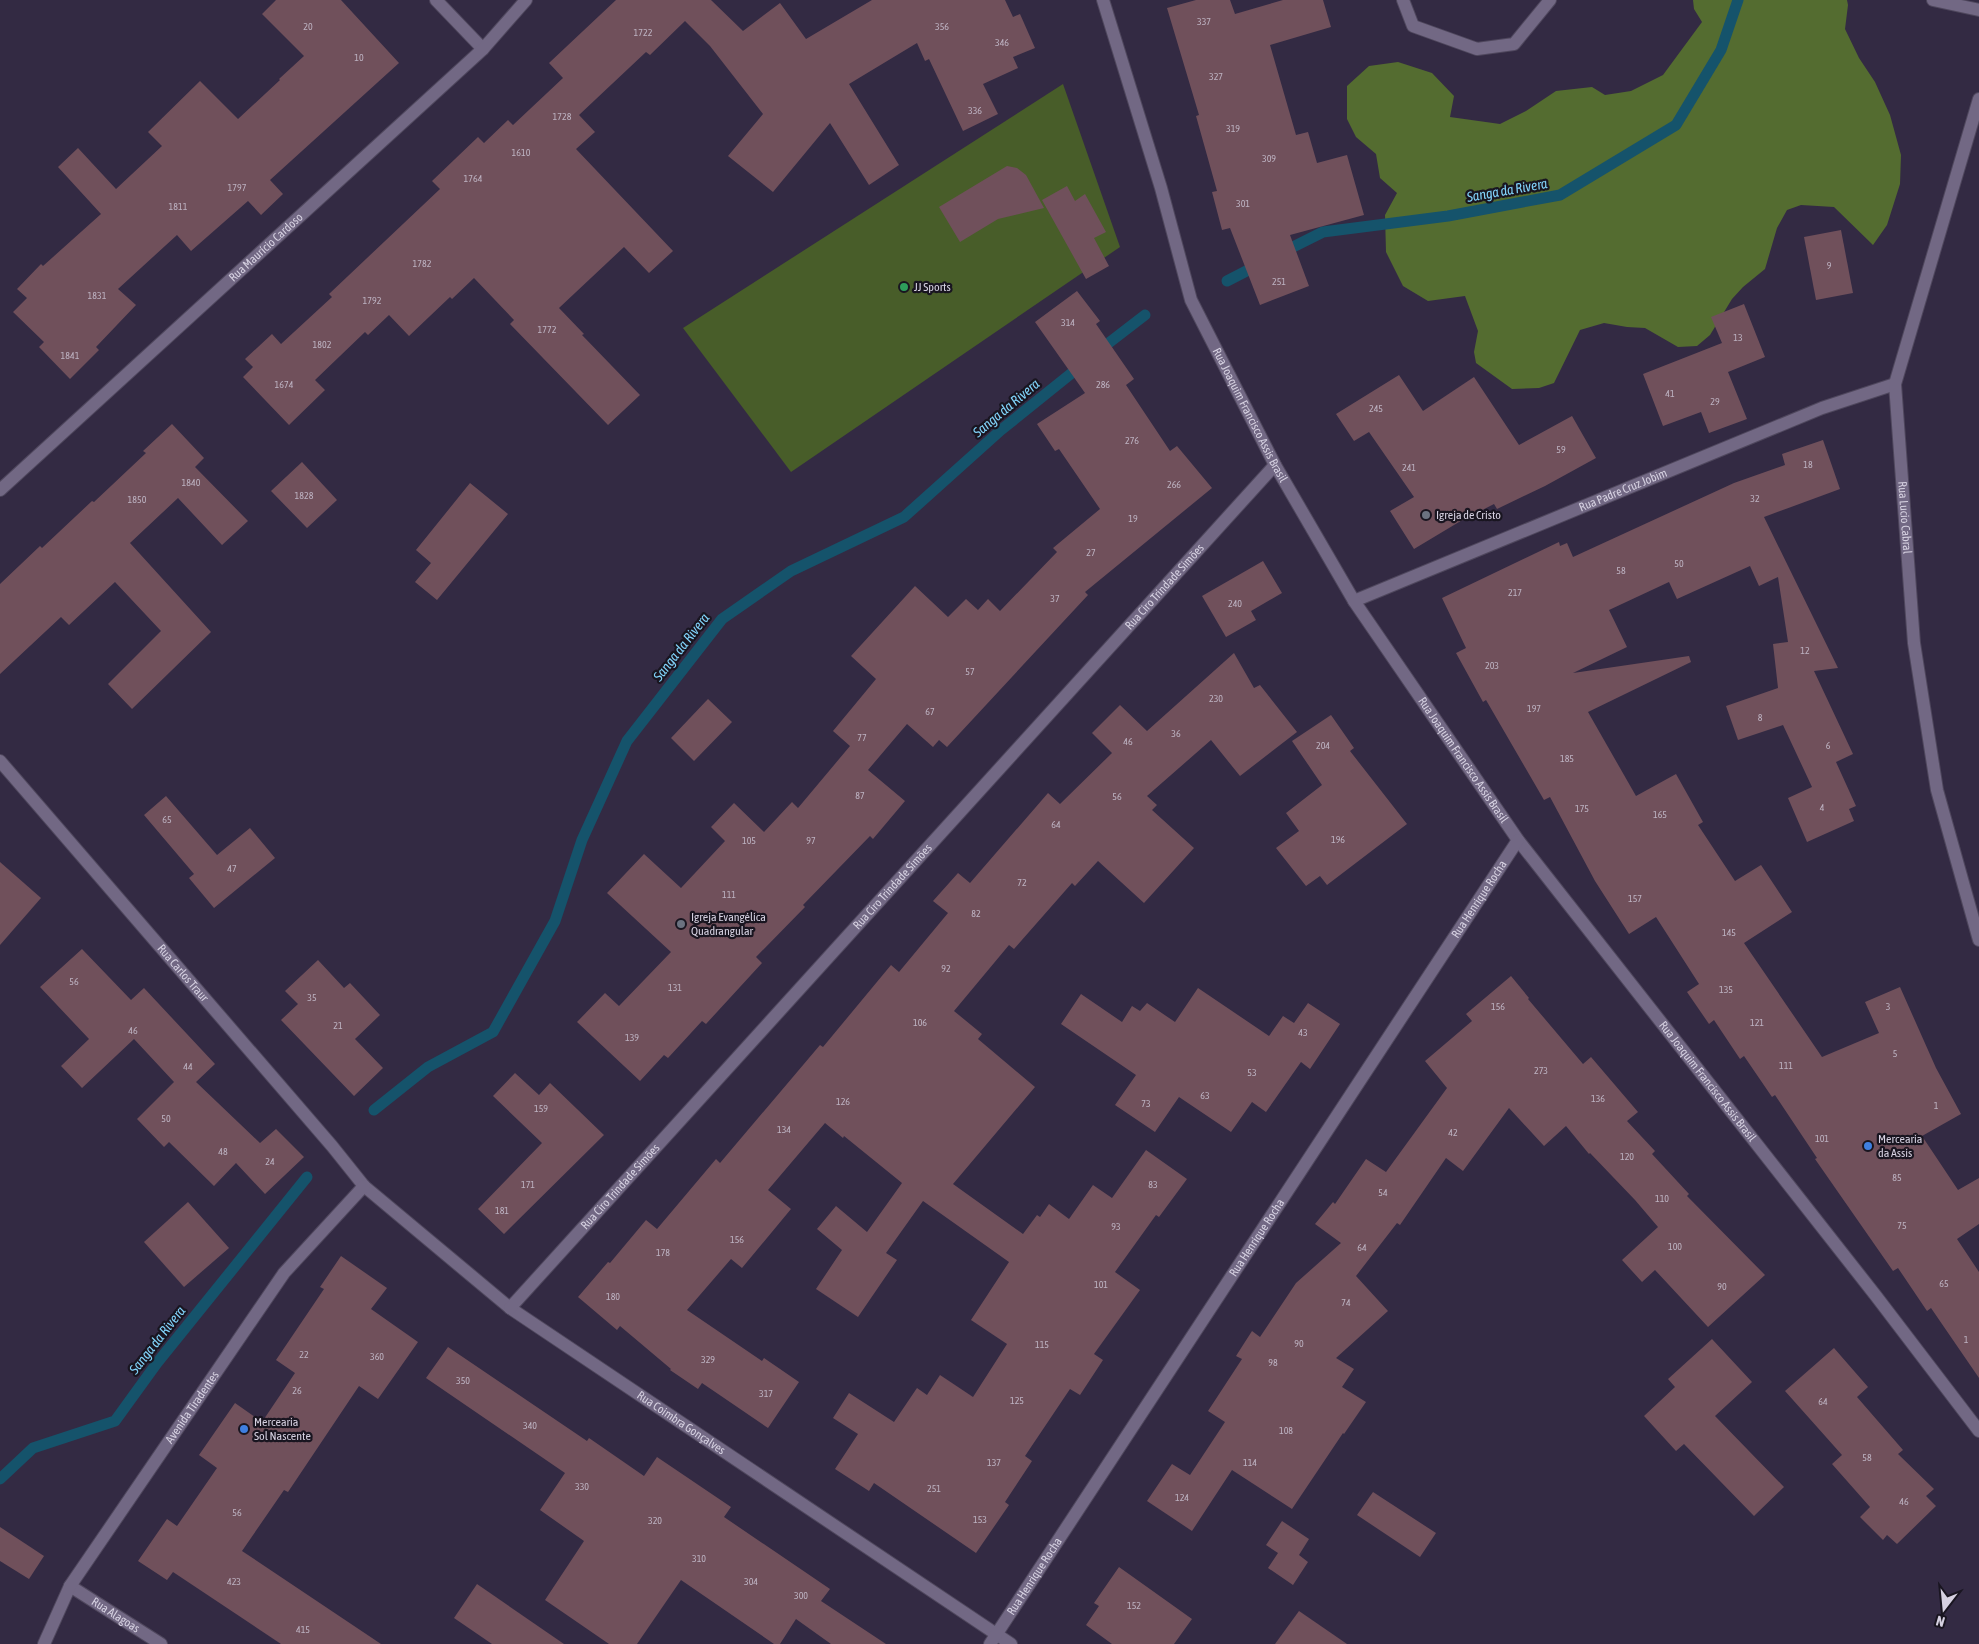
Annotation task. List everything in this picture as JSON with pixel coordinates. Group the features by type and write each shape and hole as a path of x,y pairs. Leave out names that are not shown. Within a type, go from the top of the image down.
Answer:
{"street":[{"path":"436,0 483,49"},
{"name":"Rua Maurício Cardoso","path":"0,490 483,49 526,0"},
{"name":"Rua Joaquim Francisco Assis Brasil","path":"1103,0 1161,188 1191,300 1275,465 1354,601 1518,840 1876,1296 1979,1431"},
{"path":"1403,0 1413,26 1477,49 1514,44 1550,0"},
{"path":"1934,0 1949,5 1979,10"},
{"name":"Rua Lucio Cabral","path":"1979,99 1895,384 1914,643 1938,790 1979,940"},
{"name":"Rua Padre Cruz Jobim","path":"1354,601 1822,408 1895,384"},
{"name":"Rua Ciro Trindade Simões","path":"510,1308 1275,465"},
{"name":"Rua Carlos Traur","path":"0,761 326,1139 364,1186"},
{"name":"Rua Henrique Rocha","path":"993,1639 1518,840"},
{"name":"Rua Coimbra Gonçalves","path":"364,1186 510,1308 993,1639 1011,1644"},
{"name":"Avenida Tiradentes","path":"44,1644 70,1586 284,1273 364,1186"},
{"name":"Rua Alagoas","path":"70,1586 161,1644"}],"green space":[{"path":"1693,0 1847,0 1845,29 1859,58 1875,82 1890,115 1901,155 1900,184 1887,225 1873,245 1834,207 1801,205 1787,210 1777,228 1765,269 1732,299 1710,335 1697,346 1678,347 1645,328 1604,323 1580,330 1554,383 1539,388 1512,389 1476,363 1474,352 1478,331 1465,296 1428,301 1403,286 1386,252 1385,215 1397,193 1380,178 1376,154 1356,137 1347,119 1347,86 1369,66 1398,62 1432,73 1454,96 1450,117 1500,124 1526,111 1556,91 1592,87 1605,95 1631,91 1663,75 1702,22 1694,9"},
{"name":"JJ Sports","path":"1063,84 1120,247 791,472 683,328"}],"building":[{"path":"276,0 341,0 399,63 270,180 283,194 261,215 248,201 191,251 177,235 118,289 136,305 96,347 99,350 70,379 39,347 44,342 13,312 27,298 17,289 41,264 43,266 101,214 58,167 78,148 116,189 162,146 148,132 200,81 238,119 304,56 262,14"},
{"path":"616,0 711,0 743,31 780,3 806,39 872,0 1005,0 1013,17 1020,14 1035,48 1013,57 1018,68 983,84 998,114 963,131 929,59 925,61 917,43 849,84 899,165 869,185 830,123 773,192 728,156 763,114 710,46 685,21 650,55 646,52 579,115 595,132 576,149 673,251 649,273 624,247 559,308 584,334 582,335 640,395 608,425 510,324 514,320 474,278 452,299 450,297 409,336 389,315 368,335 365,332 315,380 325,390 289,425 243,377 253,367 245,359 272,334 281,344 332,297 329,294 440,189 432,181 478,137 484,143 508,120 513,125 563,78 549,63"},
{"path":"1196,0 1230,0 1235,14 1283,0 1323,0 1331,27 1270,45 1296,135 1308,132 1317,163 1347,155 1364,215 1290,235 1309,286 1260,305 1230,228 1222,230 1212,192 1217,191 1196,116 1199,115 1167,8"},
{"path":"1007,166 1017,168 1026,175 1044,208 998,219 960,242 939,207"},
{"path":"1067,186 1075,201 1085,194 1106,232 1094,238 1109,266 1086,279 1042,200"},
{"path":"1841,230 1853,293 1816,300 1804,237"},
{"path":"1077,291 1100,321 1096,324 1134,379 1126,385 1170,451 1177,446 1212,488 1085,592 1088,595 947,747 939,740 933,747 907,724 868,770 905,801 873,839 870,836 756,957 762,963 706,1024 702,1021 668,1058 664,1055 640,1081 577,1022 605,993 619,1006 671,952 607,893 644,854 681,888 725,841 711,827 734,803 764,832 792,802 798,808 850,746 833,731 876,679 851,656 915,586 948,617 966,599 978,610 988,599 1000,611 1057,552 1053,548 1100,509 1059,449 1055,451 1037,424 1085,393 1035,322"},
{"path":"1744,304 1765,357 1728,372 1747,419 1709,433 1701,412 1663,426 1643,374 1722,343 1711,317"},
{"path":"1399,375 1423,411 1474,377 1519,445 1572,416 1596,458 1545,486 1497,509 1494,504 1414,549 1390,511 1414,497 1369,432 1354,441 1336,414"},
{"path":"172,424 204,458 195,467 248,521 222,545 178,498 130,543 211,632 132,709 108,684 161,631 115,582 69,625 61,617 0,674 0,584 40,546 42,548 92,501 94,502 146,453 143,451"},
{"path":"1823,440 1840,489 1764,517 1838,668 1814,671 1853,754 1836,762 1856,806 1849,809 1854,821 1807,842 1788,798 1812,787 1783,725 1738,740 1726,706 1778,688 1773,644 1788,642 1778,577 1759,586 1750,566 1677,599 1669,582 1609,610 1627,647 1573,673 1689,656 1691,662 1588,712 1636,796 1676,774 1703,822 1698,825 1735,881 1761,865 1792,912 1744,943 1822,1057 1879,1033 1865,1002 1900,987 1936,1068 1961,1114 1922,1136 1958,1190 1979,1178 1979,1224 1957,1239 1979,1272 1979,1378 1931,1308 1927,1311 1898,1268 1893,1271 1815,1159 1817,1158 1775,1095 1772,1097 1744,1056 1740,1059 1714,1020 1709,1024 1687,992 1699,984 1656,917 1629,934 1595,881 1550,797 1544,800 1486,700 1483,702 1456,653 1466,648 1442,598 1559,542 1560,546 1567,543 1573,557 1734,483 1785,465 1782,454"},
{"path":"302,462 337,500 307,528 271,491"},
{"path":"470,483 508,514 437,600 415,582 431,563 416,550"},
{"path":"1263,561 1282,593 1251,611 1256,620 1226,637 1202,596"},
{"path":"1234,653 1254,688 1260,685 1297,732 1240,776 1211,740 1147,796 1157,805 1152,810 1194,848 1144,903 1098,861 1075,886 1072,883 1014,949 1009,945 954,1011 982,1034 978,1039 1035,1087 953,1184 1023,1234 1037,1215 1040,1217 1049,1204 1069,1219 1093,1185 1112,1198 1146,1150 1187,1179 1159,1217 1156,1215 1115,1272 1140,1290 1094,1354 1103,1360 1080,1395 1070,1389 1025,1456 1032,1461 1005,1502 1009,1505 976,1553 874,1483 869,1491 835,1469 858,1434 833,1418 849,1393 894,1422 917,1388 927,1395 940,1375 973,1397 1007,1344 971,1320 1009,1262 923,1201 886,1253 897,1260 858,1317 816,1289 842,1250 817,1229 836,1206 867,1232 902,1183 825,1123 768,1190 791,1209 742,1268 731,1259 687,1310 762,1361 764,1358 799,1382 768,1428 702,1383 698,1389 670,1370 620,1326 617,1330 578,1297 646,1220 657,1229 716,1159 720,1163 820,1045 823,1047 891,965 899,972 948,913 933,901 958,873 970,883 1048,793 1060,804 1112,753 1092,733 1120,705 1147,731"},
{"path":"708,699 732,722 694,761 671,738"},
{"path":"1331,715 1354,748 1350,751 1407,824 1327,885 1320,876 1306,886 1276,848 1299,831 1286,813 1322,785 1292,741"},
{"path":"166,796 217,855 250,828 275,858 214,908 189,878 194,874 144,815"},
{"path":"0,862 41,898 0,945"},
{"path":"82,949 131,1000 144,988 215,1064 196,1082 260,1143 276,1129 304,1157 265,1194 236,1163 214,1186 169,1142 164,1147 137,1119 174,1082 134,1039 82,1088 61,1066 89,1039 40,987"},
{"path":"318,960 344,988 350,983 380,1015 355,1039 383,1068 354,1096 281,1020 298,1004 285,991"},
{"path":"1511,976 1583,1064 1591,1057 1638,1112 1627,1121 1655,1151 1652,1154 1689,1194 1687,1196 1765,1275 1708,1327 1655,1270 1642,1282 1622,1260 1658,1227 1635,1200 1589,1154 1566,1126 1544,1146 1509,1108 1463,1171 1446,1158 1400,1225 1397,1223 1356,1276 1388,1311 1336,1358 1354,1369 1342,1387 1366,1402 1292,1509 1232,1470 1192,1531 1147,1501 1172,1464 1190,1475 1225,1422 1208,1411 1242,1359 1236,1356 1252,1331 1260,1337 1296,1283 1341,1243 1315,1224 1333,1202 1335,1204 1366,1159 1386,1172 1447,1088 1425,1061 1472,1021 1466,1014"},
{"path":"1198,988 1269,1036 1283,1016 1294,1023 1308,1003 1340,1024 1310,1069 1301,1062 1266,1112 1252,1102 1231,1132 1179,1097 1155,1132 1115,1105 1136,1075 1061,1024 1081,994 1122,1022 1132,1006 1140,1011 1147,1003 1175,1022"},
{"path":"515,1073 539,1095 550,1083 604,1135 504,1234 478,1209 542,1143 493,1096"},
{"path":"188,1202 229,1248 184,1287 144,1242"},
{"path":"341,1256 387,1288 371,1309 418,1342 378,1399 359,1386 288,1492 284,1490 242,1551 381,1644 281,1644 173,1572 167,1580 138,1561 167,1519 177,1526 217,1468 199,1455 235,1403 262,1422 295,1373 276,1360 324,1289 320,1287"},
{"path":"1712,1339 1752,1382 1715,1416 1784,1487 1754,1516 1684,1444 1676,1451 1644,1416 1675,1387 1668,1379"},
{"path":"448,1347 587,1441 589,1438 644,1476 657,1457 731,1507 724,1517 830,1589 821,1601 886,1644 831,1644 796,1619 780,1644 774,1644 681,1580 637,1644 609,1644 545,1600 584,1541 540,1510 565,1473 426,1378"},
{"path":"1834,1348 1868,1387 1857,1397 1903,1450 1898,1454 1934,1489 1926,1496 1936,1506 1897,1544 1887,1535 1883,1540 1860,1517 1870,1507 1832,1464 1842,1455 1785,1391"},
{"path":"1373,1492 1436,1533 1420,1557 1357,1515"},
{"path":"1282,1521 1309,1539 1299,1555 1308,1562 1293,1585 1268,1568 1278,1553 1266,1545"},
{"path":"0,1527 44,1556 29,1579 0,1561"},
{"path":"1119,1567 1192,1619 1174,1644 1112,1644 1086,1625 1099,1606 1094,1603"},
{"path":"477,1584 564,1644 492,1644 454,1618"},
{"path":"1299,1611 1347,1644 1275,1644"}],"waterway":[{"name":"Sanga da Rivera","path":"1281,253 1323,232 1448,216 1560,195 1676,125 1721,50 1738,0"},
{"name":"Sanga da Rivera","path":"1227,281 1260,264"},
{"name":"Sanga da Rivera","path":"1097,352 1145,315"},
{"name":"Sanga da Rivera","path":"374,1110 428,1067 493,1032 555,921 582,840 627,741 722,619 791,571 904,517 1001,430 1083,364"},
{"name":"Sanga da Rivera","path":"0,1479 33,1448 115,1421 157,1363 307,1177"}],"place":[{"name":"JJ Sports","path":"904,287"},
{"name":"Igreja de Cristo","path":"1426,515"},
{"name":"Igreja Evangélica Quadrangular","path":"681,924"},
{"name":"Mercearia da Assis","path":"1868,1146"},
{"name":"Mercearia Sol Nascente","path":"244,1429"}]}
